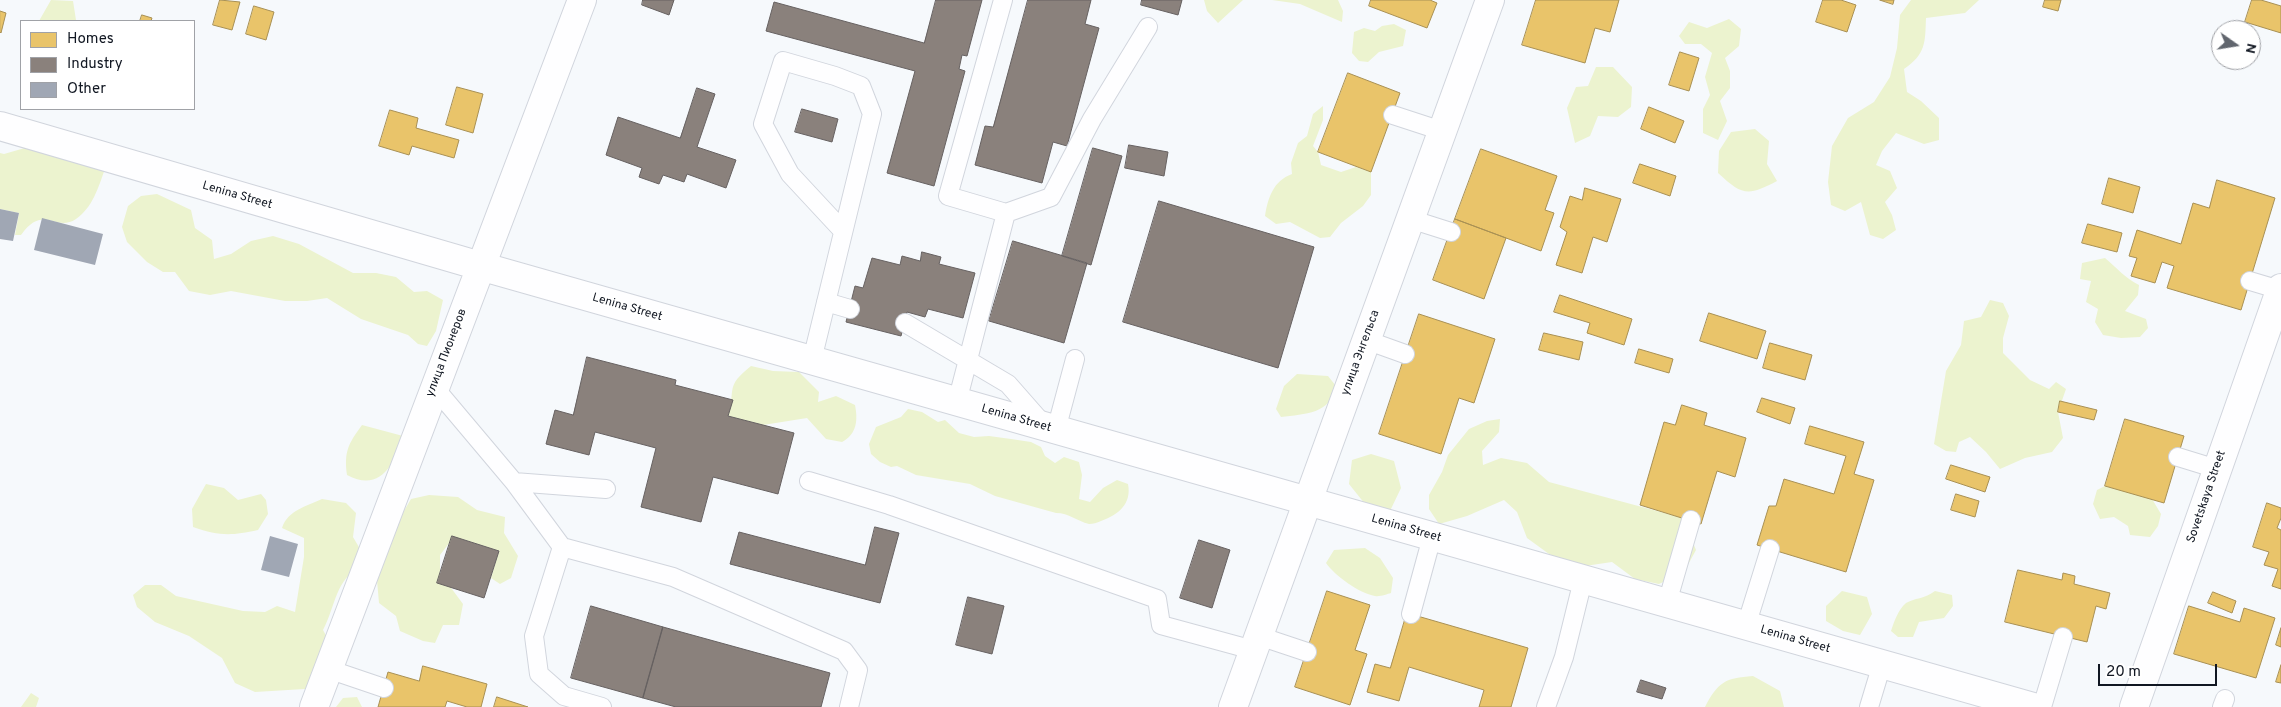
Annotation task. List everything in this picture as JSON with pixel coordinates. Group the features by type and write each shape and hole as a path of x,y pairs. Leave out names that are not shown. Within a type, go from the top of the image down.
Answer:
{"street":[{"name":"улица Пионеров","path":"314,707 582,0"},
{"name":"улица Энгельса","path":"1233,707 1490,0"},
{"name":"Lenina Street","path":"0,126 480,266 2034,707"},
{"name":"Sovetskaya Street","path":"2134,707 2281,289"}],"lane":[{"path":"1002,0 948,196 1006,213 1051,197 1092,119 1148,27"},
{"path":"812,360 872,114 861,86 835,76 783,61 763,124 790,174 843,232"},
{"path":"1393,114 1442,131"},
{"path":"957,402 1006,213"},
{"path":"1410,218 1451,232"},
{"path":"2250,281 2281,289"},
{"path":"826,302 850,309"},
{"path":"905,323 1008,384 1051,429 1075,359"},
{"path":"1366,340 1405,354"},
{"path":"434,387 514,482 562,547 672,578 844,651 858,670 849,707"},
{"path":"2178,457 2217,469"},
{"path":"809,481 889,505 1157,599 1161,625 1307,652"},
{"path":"514,482 606,489"},
{"path":"1667,603 1690,520"},
{"path":"1411,614 1432,537"},
{"path":"562,547 534,636 539,674 564,696 602,707"},
{"path":"1746,626 1770,549"},
{"path":"1546,707 1564,657 1583,580"},
{"path":"2042,707 2064,637"},
{"path":"1870,707 1882,664"},
{"path":"328,669 384,688"}],"green space":[{"path":"51,0 73,1 76,20 40,20"},
{"path":"1204,0 1243,0 1218,23 1207,11"},
{"path":"1272,0 1338,0 1343,11 1342,22 1300,4"},
{"path":"1911,0 1979,0 1965,13 1926,18 1923,47 1917,58 1904,69 1907,92 1921,101 1939,118 1939,140 1924,144 1896,133 1882,151 1876,165 1890,171 1897,188 1885,202 1892,215 1896,230 1883,239 1870,235 1861,202 1845,211 1831,205 1828,182 1832,146 1848,118 1874,102 1890,77 1897,48 1900,15"},
{"path":"1729,19 1741,29 1739,46 1725,58 1730,71 1730,88 1720,101 1727,121 1718,140 1703,133 1703,109 1710,95 1705,77 1712,53 1701,44 1685,44 1679,36 1689,22 1707,28"},
{"path":"1394,24 1406,30 1403,46 1379,52 1368,62 1359,61 1352,53 1354,32 1364,28 1375,31 1382,26"},
{"path":"1596,67 1613,67 1632,87 1631,107 1618,117 1598,116 1590,136 1575,143 1567,108 1576,87 1588,86"},
{"path":"1323,106 1323,120 1313,146 1318,152 1321,165 1341,172 1356,167 1371,172 1371,195 1363,206 1341,223 1330,237 1320,238 1290,222 1276,224 1265,216 1272,191 1280,181 1292,174 1291,163 1298,143 1307,136 1313,114"},
{"path":"1755,129 1769,141 1767,164 1777,181 1758,190 1745,191 1733,186 1718,173 1719,151 1731,132"},
{"path":"49,141 105,169 100,183 87,209 76,219 62,223 49,220 36,221 21,235 15,235 19,213 0,209 0,153 4,154"},
{"path":"157,194 191,210 195,228 212,240 214,259 231,254 251,241 273,236 299,244 353,273 376,273 396,277 414,292 427,291 443,300 436,331 427,346 418,344 408,335 361,319 327,298 307,301 285,301 231,291 210,295 189,291 175,272 163,272 147,262 127,242 122,227 128,206 141,196"},
{"path":"2105,258 2125,276 2139,285 2138,295 2125,311 2146,319 2148,328 2140,337 2121,338 2103,335 2095,322 2098,309 2086,302 2091,281 2080,279 2082,263"},
{"path":"1990,300 2003,303 2009,316 2003,338 2003,353 2030,380 2049,389 2056,382 2066,389 2058,412 2063,438 2052,452 2025,458 2000,469 1970,437 1959,442 1956,452 1946,451 1934,444 1946,371 1961,345 1964,321 1981,317"},
{"path":"751,366 773,371 799,372 819,392 818,402 836,396 855,405 856,421 851,435 842,442 826,439 807,418 763,425 728,416 734,383"},
{"path":"1297,374 1328,376 1336,386 1333,395 1329,402 1316,411 1281,417 1276,409 1284,386"},
{"path":"908,409 922,412 938,422 945,420 959,433 974,437 989,436 1031,442 1041,447 1045,456 1055,463 1064,457 1079,462 1082,475 1079,499 1090,502 1103,488 1117,480 1128,484 1129,491 1126,503 1113,516 1094,524 1089,524 1065,514 995,496 970,484 916,475 897,466 891,467 880,462 871,454 869,444 876,427 901,417"},
{"path":"1500,419 1499,432 1482,451 1483,465 1501,458 1527,463 1549,482 1683,518 1696,550 1684,572 1659,584 1635,579 1612,562 1578,567 1549,554 1527,538 1517,512 1504,500 1467,516 1439,524 1429,509 1429,495 1442,472 1448,455 1469,429 1487,421"},
{"path":"362,425 403,436 391,465 378,478 369,480 359,480 347,475 346,460 348,448"},
{"path":"1371,454 1394,461 1401,488 1390,511 1365,504 1349,484 1352,460"},
{"path":"206,484 224,488 238,500 261,494 266,500 268,514 258,530 225,534 193,527 192,509"},
{"path":"2105,486 2152,499 2161,514 2158,526 2150,537 2130,535 2128,526 2114,517 2100,519 2093,504 2097,490"},
{"path":"429,495 458,497 477,510 505,517 504,533 518,556 511,578 500,584 491,578 499,551 462,539 450,542 440,555 440,573 463,604 459,625 443,625 435,643 423,641 400,631 396,616 379,603 376,569 392,531 411,499"},
{"path":"322,499 346,503 356,513 353,537 363,554 362,567 346,578 341,585 323,630 335,652 321,688 255,692 235,683 222,658 189,636 155,622 137,607 133,595 145,585 161,585 176,596 243,611 265,612 277,606 295,612 304,557 304,538 282,528 293,513"},
{"path":"1365,548 1380,558 1393,578 1391,593 1377,596 1355,588 1341,578 1326,563 1334,550"},
{"path":"1842,591 1867,597 1872,614 1860,635 1843,631 1826,621 1826,606"},
{"path":"1935,591 1952,595 1953,606 1944,618 1919,622 1913,637 1898,637 1891,631 1895,620 1906,603 1927,596"},
{"path":"1753,676 1780,691 1784,707 1705,707 1714,692 1723,683 1736,678"},
{"path":"31,693 39,698 36,707 21,707"},
{"path":"357,697 362,707 336,707 343,698"}],"building: Homes":[{"path":"220,0 240,2 232,30 213,25"},
{"path":"1371,0 1430,0 1437,3 1427,28 1369,6"},
{"path":"1536,0 1619,0 1610,32 1595,28 1585,63 1522,45"},
{"path":"1823,0 1841,0 1856,5 1847,32 1816,22"},
{"path":"1880,0 1894,0 1893,4"},
{"path":"2045,0 2061,0 2058,11 2043,7"},
{"path":"2252,0 2261,0 2281,6 2281,33 2261,27 2261,20 2246,20"},
{"path":"254,6 274,12 266,40 246,34"},
{"path":"0,11 6,13 1,33 0,32"},
{"path":"142,15 152,18 151,20 140,20"},
{"path":"1680,52 1699,58 1689,91 1669,85"},
{"path":"1348,73 1400,93 1371,172 1318,152"},
{"path":"457,87 483,94 473,133 446,125"},
{"path":"1649,107 1684,121 1675,143 1641,129"},
{"path":"390,110 418,118 416,128 459,140 454,158 412,146 409,155 379,146"},
{"path":"1481,149 1557,176 1545,210 1554,213 1541,251 1455,219"},
{"path":"1640,164 1676,176 1670,196 1633,183"},
{"path":"2109,178 2140,187 2133,213 2102,204"},
{"path":"2217,180 2275,198 2241,310 2167,288 2174,266 2162,262 2155,283 2131,276 2137,258 2129,256 2137,230 2181,244 2193,203 2209,208"},
{"path":"1585,188 1621,199 1607,242 1593,237 1582,273 1556,265 1567,232 1560,227 1570,196 1582,200"},
{"path":"1455,219 1506,238 1484,299 1433,280"},
{"path":"2088,224 2122,233 2117,252 2082,243"},
{"path":"1560,295 1632,319 1624,345 1587,333 1590,323 1554,312"},
{"path":"1709,313 1766,331 1757,359 1700,341"},
{"path":"1419,314 1495,339 1474,403 1459,398 1441,454 1379,434"},
{"path":"1544,333 1583,342 1579,360 1539,350"},
{"path":"1770,343 1812,355 1805,380 1763,368"},
{"path":"1639,349 1673,359 1669,373 1635,363"},
{"path":"1762,398 1795,408 1790,424 1757,412"},
{"path":"2060,401 2097,410 2094,420 2058,412"},
{"path":"1682,405 1707,413 1704,425 1746,438 1735,477 1717,471 1701,524 1640,505 1664,422 1675,425"},
{"path":"2125,419 2184,436 2164,503 2105,486"},
{"path":"1810,426 1864,442 1854,474 1874,480 1846,572 1757,545 1769,506 1776,506 1784,479 1834,494 1846,456 1805,444"},
{"path":"1951,465 1990,477 1985,492 1946,479"},
{"path":"1956,494 1979,501 1975,517 1951,510"},
{"path":"2267,503 2281,508 2281,518 2277,528 2281,530 2281,589 2272,586 2278,569 2264,565 2269,552 2253,547"},
{"path":"2018,570 2062,580 2063,573 2075,576 2074,584 2110,593 2106,609 2096,606 2087,642 2005,622"},
{"path":"1327,591 1370,605 1355,650 1367,654 1350,705 1295,687"},
{"path":"2213,592 2236,601 2232,613 2208,603"},
{"path":"2189,606 2240,622 2244,608 2275,618 2256,678 2174,654"},
{"path":"1407,613 1528,648 1511,707 1479,707 1484,690 1409,667 1399,701 1367,692 1375,664 1390,668"},
{"path":"2281,628 2281,647 2276,645"},
{"path":"2281,665 2281,683 2276,682"},
{"path":"423,666 487,684 481,707 467,707 447,701 445,707 378,707 388,672 419,681"},
{"path":"497,697 528,707 494,707"}],"building: Industry":[{"path":"643,0 674,0 669,15 642,5"},
{"path":"936,0 982,0 967,56 962,55 959,69 965,71 934,186 887,173 915,71 766,31 774,2 924,43"},
{"path":"1028,0 1091,0 1085,24 1099,28 1067,146 1053,142 1042,183 975,165 985,126 993,127"},
{"path":"1142,0 1182,0 1178,15 1141,5"},
{"path":"697,88 715,94 697,147 736,160 726,188 687,174 684,182 663,175 659,184 639,177 642,168 606,155 618,117 680,138"},
{"path":"802,109 838,119 832,142 795,132"},
{"path":"1129,145 1168,152 1164,176 1125,168"},
{"path":"1093,148 1122,156 1091,265 1062,256"},
{"path":"1159,201 1314,247 1278,368 1123,322"},
{"path":"1013,241 1087,263 1064,343 989,321"},
{"path":"922,252 941,257 939,264 975,273 963,318 928,309 925,317 907,312 901,336 846,322 855,286 863,288 872,258 900,265 902,256 920,261"},
{"path":"587,357 676,380 675,385 733,400 728,416 794,433 778,494 713,477 701,522 641,507 656,448 595,432 589,455 546,444 555,410 573,415"},
{"path":"875,527 899,533 880,603 730,564 739,532 865,565"},
{"path":"452,536 499,551 484,598 437,583"},
{"path":"1199,540 1230,550 1212,608 1180,598"},
{"path":"968,597 1004,606 992,654 956,645"},
{"path":"591,606 663,627 643,698 571,678"},
{"path":"663,627 830,673 821,707 676,707 643,698"},
{"path":"1641,680 1666,688 1662,699 1637,692"}],"building: Other":[{"path":"0,209 19,213 13,241 0,239"},
{"path":"42,218 103,234 95,265 34,250"},
{"path":"270,536 298,544 289,577 261,570"}]}
